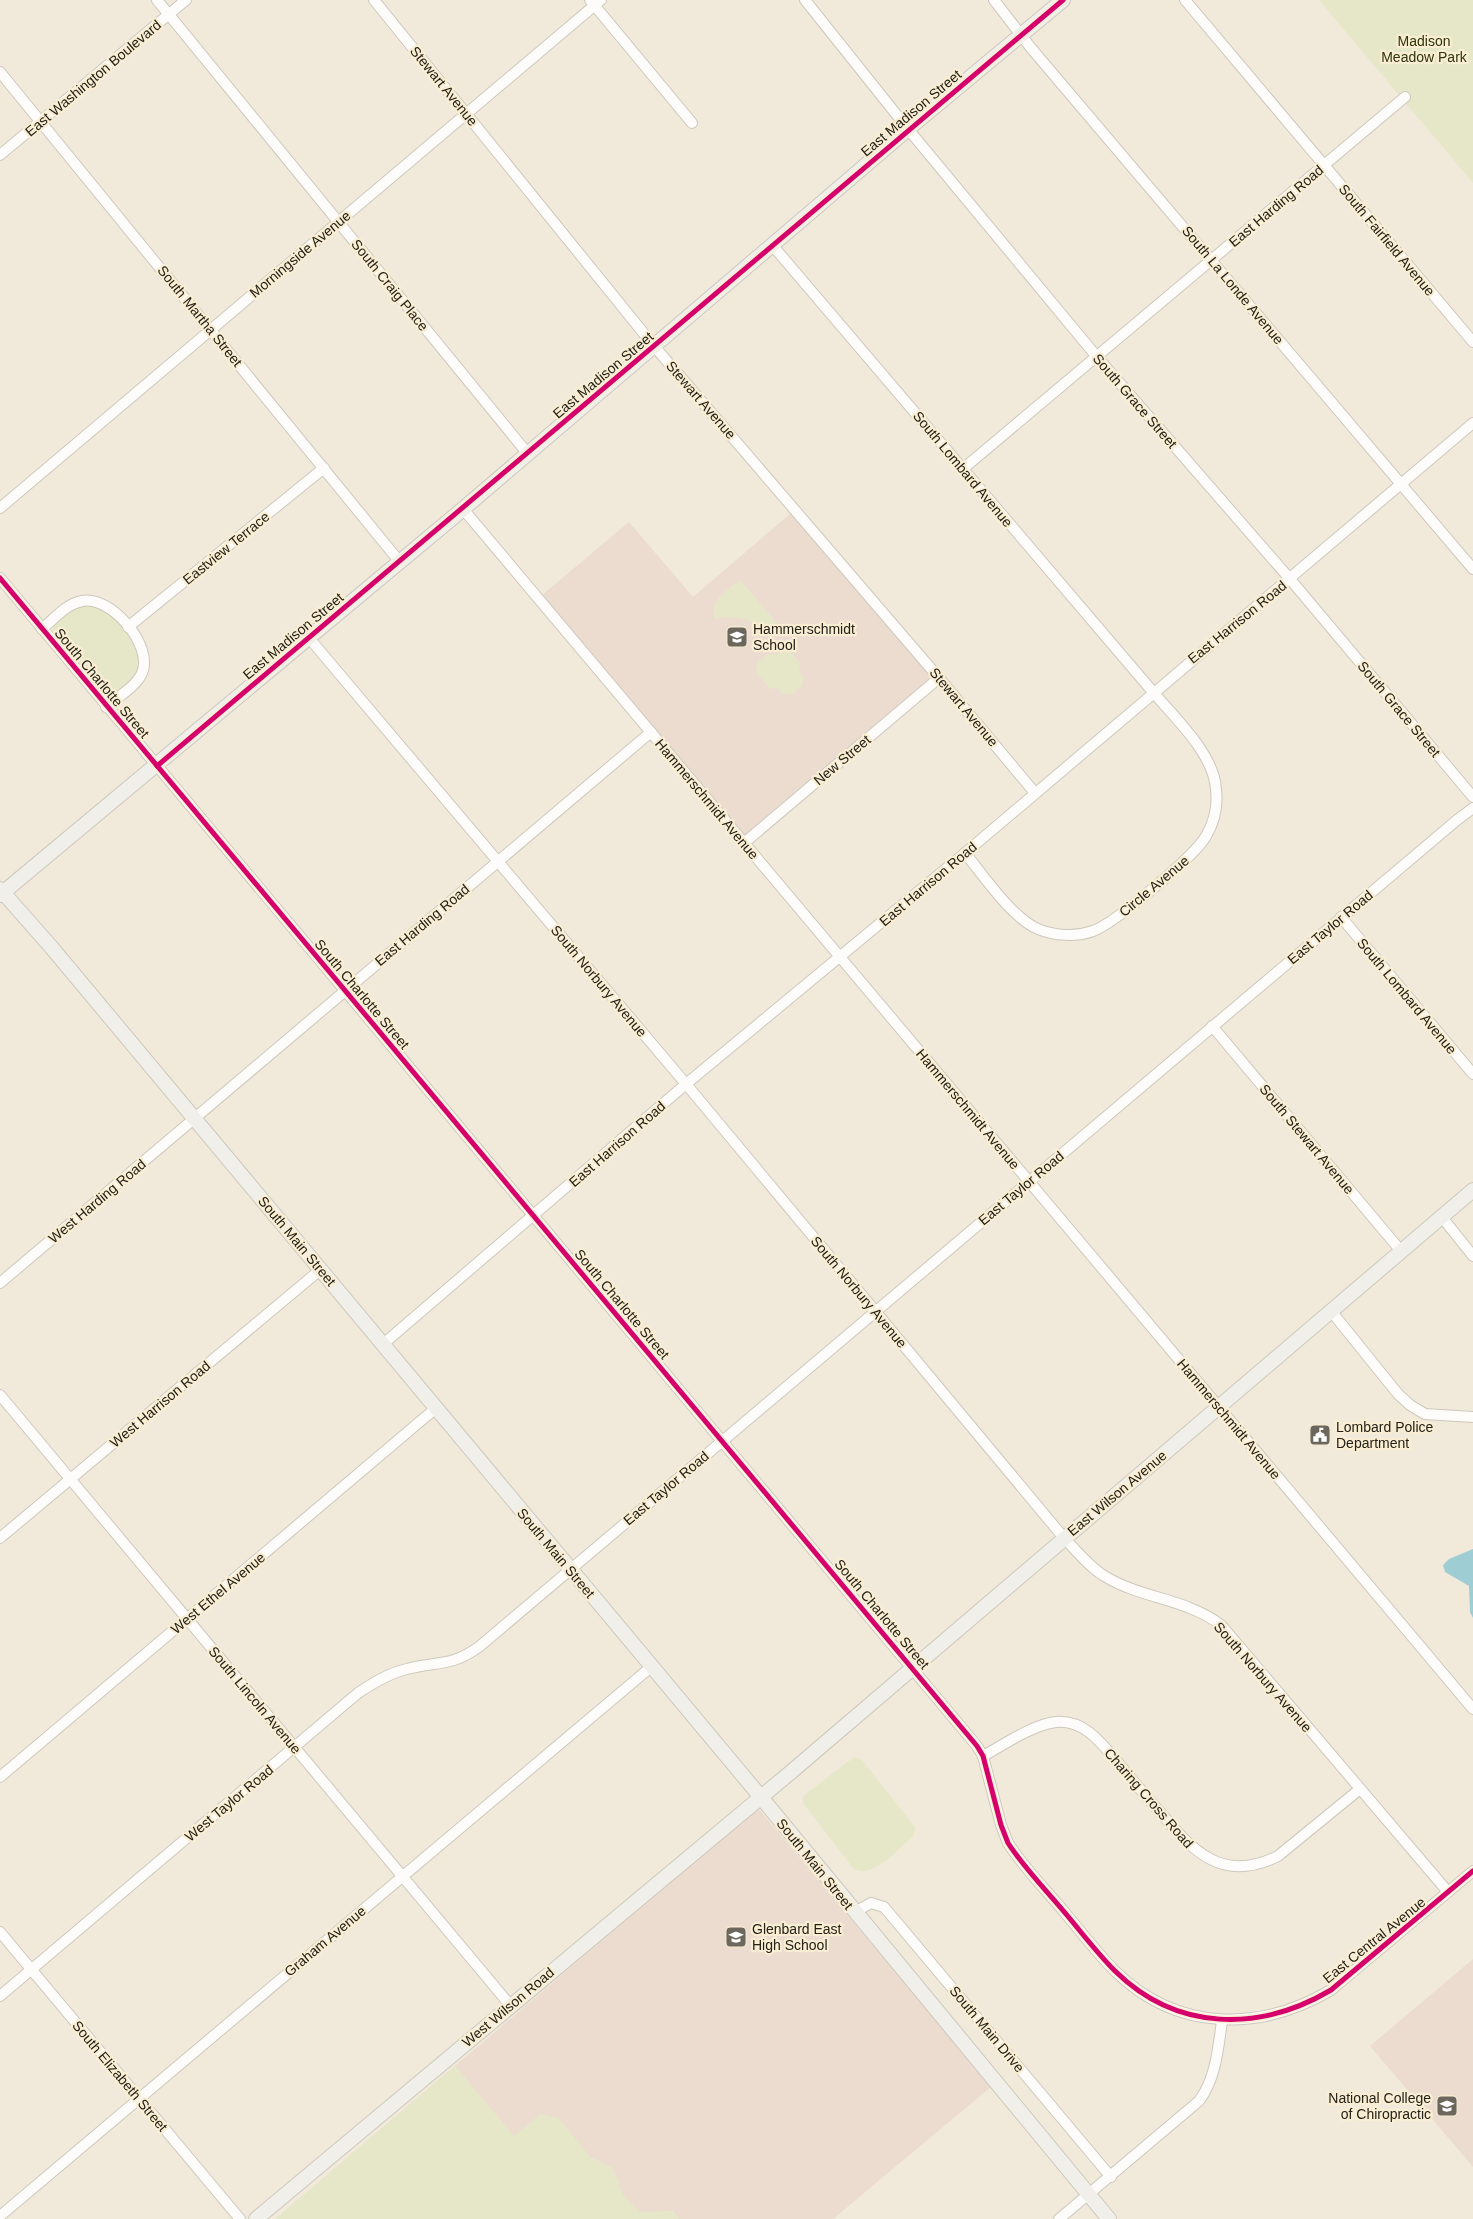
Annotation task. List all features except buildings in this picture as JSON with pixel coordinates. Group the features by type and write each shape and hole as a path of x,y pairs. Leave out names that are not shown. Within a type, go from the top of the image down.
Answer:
{"street":[{"name":"South Craig Place","path":"157,0 528,454"},
{"name":"East Washington Boulevard","path":"0,156 186,0"},
{"name":"Stewart Avenue","path":"374,0 654,346 939,678 1035,793"},
{"name":"South Grace Street","path":"805,0 908,130 1097,357 1290,579 1473,796"},
{"name":"South La Londe Avenue","path":"994,0 1473,569"},
{"name":"East Madison Street","path":"1,892 156,766 463,509 1063,0"},
{"name":"South Fairfield Avenue","path":"1184,0 1473,342"},
{"name":"Morningside Avenue","path":"0,508 595,2"},
{"path":"595,2 692,123"},
{"name":"South Martha Street","path":"0,72 399,562"},
{"name":"East Harding Road","path":"964,468 1405,97"},
{"name":"South Lombard Avenue","path":"773,246 1153,692"},
{"name":"East Harrison Road","path":"382,1344 534,1216 686,1084 965,853 1473,423"},
{"name":"Eastview Terrace","path":"128,627 324,468"},
{"name":"Hammerschmidt Avenue","path":"463,509 1218,1407 1471,1702"},
{"name":"South Charlotte Street","path":"0,578 911,1667 983,1756 1001,1826 1008,1843 1102,1957 1116,1972 1152,1998 1182,2011 1222,2021"},
{"path":"42,629 67,608 84,600 95,601 111,608 128,627 144,650 143,671 134,683 106,707"},
{"name":"South Norbury Avenue","path":"309,638 686,1084 1064,1538 1106,1578 1190,1607 1205,1614 1221,1626 1448,1892"},
{"name":"New Street","path":"744,843 939,678"},
{"name":"Circle Avenue","path":"965,853 1020,918 1038,929 1062,935 1084,934 1113,920 1192,854 1206,837 1212,825 1217,806 1216,781 1204,754 1153,692"},
{"name":"East Harding Road","path":"194,1118 651,732"},
{"name":"East Taylor Road","path":"570,1569 1341,917 1473,808"},
{"name":"South Main Street","path":"1,892 47,942 194,1118 760,1796 1109,2219"},
{"name":"South Lombard Avenue","path":"1341,917 1473,1074"},
{"name":"South Stewart Avenue","path":"1212,1026 1401,1251"},
{"name":"West Harding Road","path":"0,1283 194,1118"},
{"name":"East Wilson Avenue","path":"760,1796 1473,1190"},
{"path":"1442,1216 1473,1256"},
{"name":"West Harrison Road","path":"0,1538 320,1270"},
{"path":"1331,1311 1398,1394 1410,1405 1425,1414 1473,1418"},
{"name":"South Lincoln Avenue","path":"0,1395 510,2005"},
{"name":"West Ethel Avenue","path":"0,1777 436,1408"},
{"name":"West Taylor Road","path":"0,1996 371,1684 408,1669 442,1664 473,1651 570,1569"},
{"name":"Graham Avenue","path":"0,2216 651,1667"},
{"name":"Charing Cross Road","path":"983,1756 1046,1724 1066,1722 1081,1727 1102,1744 1189,1846 1204,1856 1234,1866 1254,1864 1278,1856 1360,1789"},
{"name":"West Wilson Road","path":"256,2219 760,1796"},
{"name":"East Central Avenue","path":"1222,2021 1277,2015 1310,2002 1347,1978 1473,1871"},
{"name":"South Main Drive","path":"855,1912 871,1903 884,1907 1111,2177"},
{"name":"South Elizabeth Street","path":"0,1932 240,2219"},
{"path":"1058,2219 1190,2110 1205,2093 1214,2072 1222,2021"}],"shaded area":[{"name":"Hammerschmidt School","path":"791,513 931,677 744,836 542,595 629,522 693,597"},
{"name":"Glenbard East High School","path":"758,1808 991,2087 833,2219 275,2219"},
{"name":"National College of Chiropractic","path":"1473,1959 1473,2167 1370,2046"}],"green space":[{"name":"Madison Meadow Park","path":"1319,0 1473,0 1473,183"},
{"path":"740,580 775,621 776,627 768,632 741,618 715,619 714,607 720,596"},
{"path":"87,605 107,612 115,619 137,648 139,655 140,662 134,677 112,696 101,691 53,630 61,616 71,610"},
{"path":"782,651 791,652 800,663 799,672 803,677 802,686 792,694 783,694 779,689 769,688 756,672 757,663 769,654 778,654"},
{"path":"854,1757 862,1760 915,1827 914,1835 898,1850 883,1863 868,1871 860,1871 853,1868 803,1803 803,1797 807,1793"},
{"path":"455,2066 514,2136 541,2114 558,2118 590,2157 612,2167 623,2195 640,2212 673,2211 679,2219 275,2219"}],"water":[{"path":"1473,1549 1473,1618 1470,1612 1469,1586 1445,1572 1443,1565 1449,1559"}],"cycle path":[{"path":"157,766 1063,0"},
{"path":"0,578 977,1746 983,1756 1001,1825 1008,1843 1028,1870 1115,1971 1139,1991 1165,2006 1192,2015 1220,2019 1248,2019 1276,2013 1304,2004 1331,1990 1473,1871"}],"place":[{"name":"Hammerschmidt School","path":"737,637"},
{"name":"Lombard Police Department","path":"1320,1435"},
{"name":"Glenbard East High School","path":"736,1937"},
{"name":"National College of Chiropractic","path":"1447,2106"}]}
